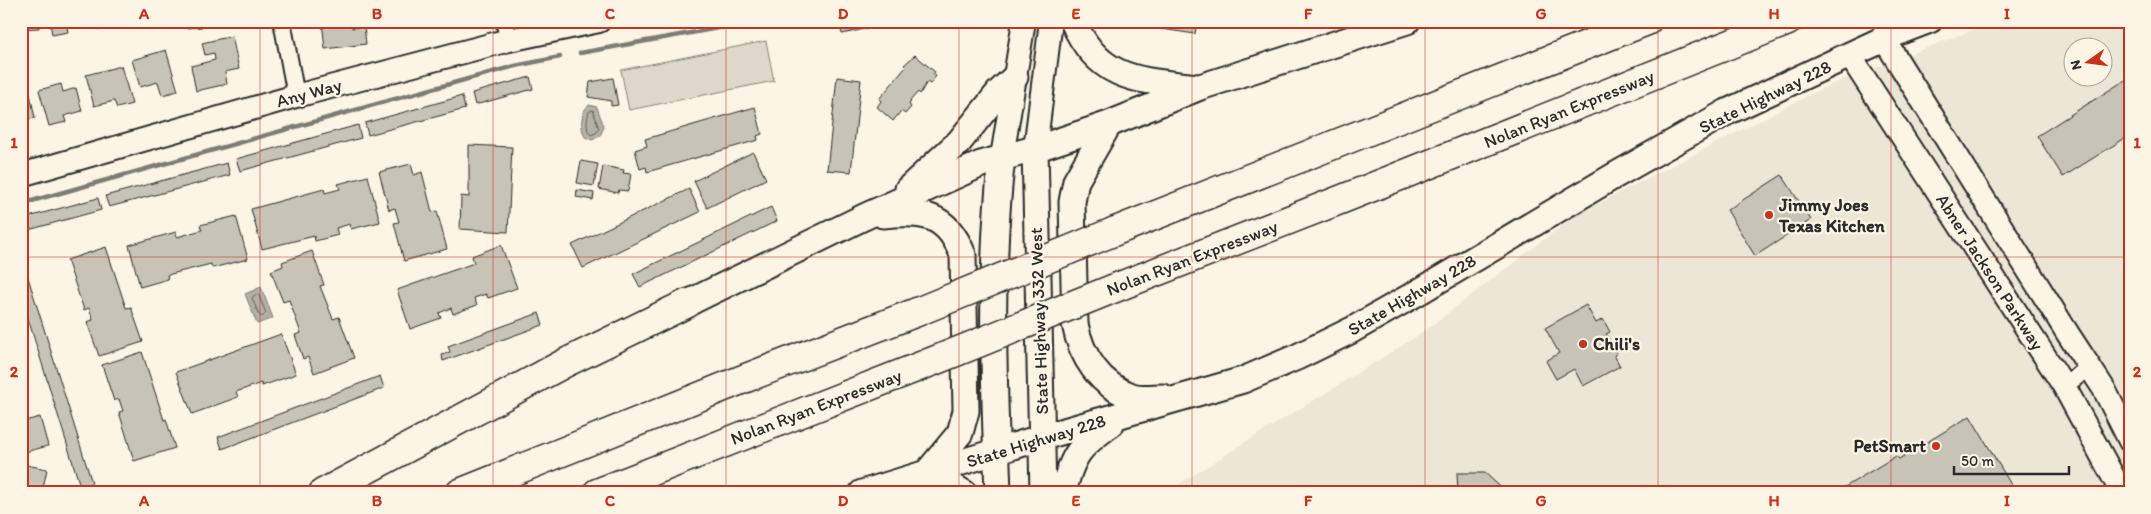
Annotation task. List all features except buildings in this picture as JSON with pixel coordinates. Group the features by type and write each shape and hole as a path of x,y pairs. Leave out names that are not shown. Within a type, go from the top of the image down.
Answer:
{"highway":[{"path":"460,493 1647,21"},
{"name":"Nolan Ryan Expressway","path":"597,493 1788,21"},
{"path":"1884,39 1913,21"},
{"path":"323,493 566,363 688,303"}],"main road":[{"path":"1073,21 1080,38 1094,56 1113,70 1134,79 1200,87"},
{"path":"688,303 891,204 981,164 1035,149 1109,124 1200,87 1407,21"},
{"name":"State Highway 228","path":"862,493 1043,437 1243,380 1297,357 1352,330 1727,112 1884,39"},
{"path":"891,204 959,142 998,92 1014,77"},
{"path":"1109,124 1076,181 1072,202 1075,324 1078,341 1096,371 1116,389 1142,398 1183,397"},
{"name":"State Highway 332 West","path":"1035,149 1043,493"},
{"path":"998,493 994,316 995,220 1002,157"},
{"path":"864,217 911,212 925,214 935,219 948,230 959,244 963,255 966,411 960,433 922,475 952,486 964,493"},
{"path":"1063,493 1074,458 1084,444 1124,415"}],"street":[{"path":"282,21 296,96"},
{"name":"Any Way","path":"21,175 296,96 507,31 599,21"},
{"path":"1002,157 1024,21"},
{"path":"1035,149 1051,21"},
{"name":"State Highway 228","path":"1884,39 1931,21"},
{"name":"Abner Jackson Parkway","path":"1884,39 2104,389 2130,440"},
{"name":"Abner Jackson Parkway","path":"1850,56 2064,386 2122,493"},
{"path":"1885,110 1888,92 1903,84 1914,89"},
{"path":"2064,386 2090,367"}],"shaded area":[{"path":"1996,21 2130,21 2130,493 1164,493 1419,335 1576,215 1827,86"},
{"path":"766,41 774,81 629,110 621,70"}],"water":[{"path":"589,105 597,107 604,127 600,136 592,140 585,137 582,125 582,116"},
{"path":"261,287 273,318 257,324 245,294"}],"waterway":[{"path":"580,53 757,21"},
{"path":"21,204 515,66 560,57"}],"place":[{"name":"Jimmy Joes Texas Kitchen","path":"1769,215"},
{"name":"Chili's","path":"1583,344"},
{"name":"PetSmart","path":"1936,446"}]}
